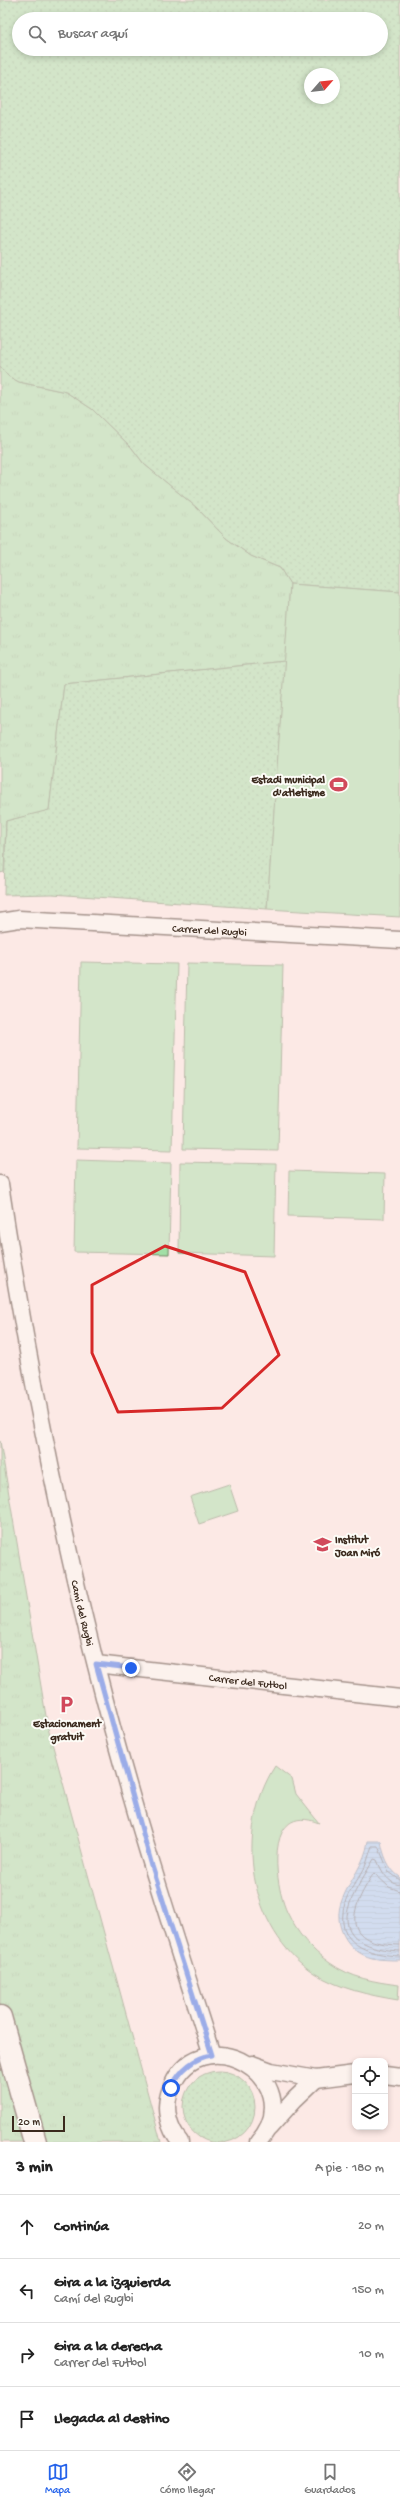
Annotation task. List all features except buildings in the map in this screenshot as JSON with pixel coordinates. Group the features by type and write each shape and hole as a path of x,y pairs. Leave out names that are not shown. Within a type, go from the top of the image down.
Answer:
{"highway":[{"path":"0,2017 35,2142"}],"street":[{"name":"Carrer del Rugbi","path":"0,922 19,919 400,940"},
{"name":"Camí del Rugbi","path":"0,1184 38,1406 78,1595 152,1866 212,2055"},
{"name":"Carrer del Futbol","path":"96,1664 400,1698"},
{"path":"180,2142 173,2133 168,2116 171,2088 185,2067 198,2059 212,2055 229,2056 271,2071 316,2079 352,2074"},
{"path":"249,2063 264,2080 270,2096 272,2113 262,2136"},
{"path":"388,2075 400,2076"},
{"path":"262,2136 295,2099 316,2079"}],"highlighted area":[{"path":"165,1246 245,1272 279,1355 222,1408 118,1412 92,1353 92,1285"}],"green space":[{"path":"0,0 400,0 400,592 290,584 280,568 251,556 226,538 196,507 144,464 132,448 92,409 66,392 19,382 8,376 0,366"},
{"path":"0,366 8,376 19,382 66,392 92,409 132,448 144,464 196,507 226,538 251,556 280,568 290,584 285,661 64,684 49,811 6,821 4,872 0,873"},
{"name":"Estadi municipal d'atletisme","path":"290,584 400,592 400,917 267,909"},
{"path":"285,661 267,909 52,894 4,895 6,821 49,810 64,684"},
{"path":"81,962 177,964 172,1150 77,1148"},
{"path":"187,963 283,965 278,1151 183,1149"},
{"path":"76,1160 171,1163 169,1254 74,1252"},
{"path":"180,1162 276,1164 274,1256 179,1253"},
{"path":"289,1171 385,1174 384,1219 288,1216"},
{"path":"0,1441 48,1728 161,2142 0,2142"},
{"path":"229,1484 238,1511 199,1524 190,1497"},
{"path":"275,1766 292,1779 296,1794 319,1823 301,1819 289,1824 281,1834 277,1866 282,1899 291,1920 311,1947 323,1958 338,1968 355,1976 399,1985 398,2000 354,1991 324,1979 314,1973 292,1954 274,1932 262,1905 254,1877 252,1848 255,1819 262,1792"},
{"path":"212,2071 226,2071 233,2073 245,2081 253,2093 255,2100 255,2114 253,2121 245,2133 230,2142 205,2141 193,2133 185,2121 183,2114 183,2100 185,2093 193,2081 205,2073"}],"water":[{"path":"368,1841 381,1841 389,1866 400,1877 400,1960 379,1959 363,1955 355,1950 349,1943 344,1936 341,1927 339,1909 345,1892 364,1857"}],"place":[{"name":"Estadi municipal d'atletisme","path":"338,785"},
{"name":"Institut Joan Miró","path":"322,1545"},
{"name":"Estacionament gratuit","path":"67,1705"}],"route":[{"path":"131,1668 96,1664 123,1766 152,1866 212,2055 198,2059 185,2067 175,2079 171,2088"}]}
